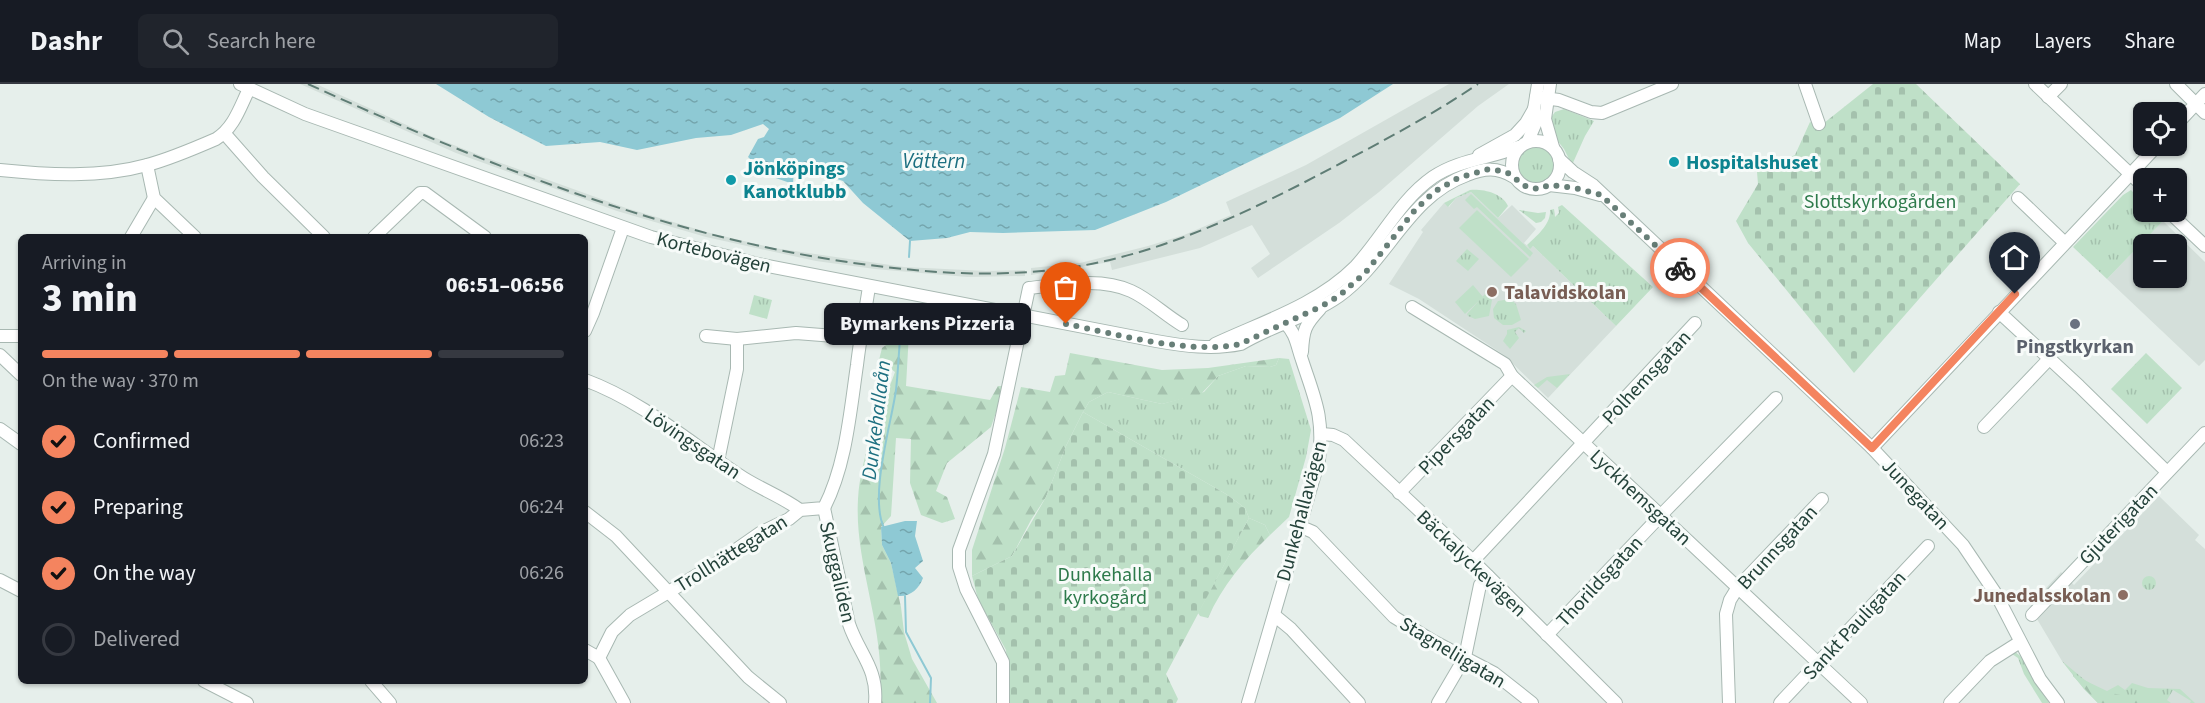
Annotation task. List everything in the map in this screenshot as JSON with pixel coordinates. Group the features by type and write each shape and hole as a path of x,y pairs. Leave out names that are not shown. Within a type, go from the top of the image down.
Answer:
{"street":[{"path":"1473,159 1515,135 1526,123 1539,97 1550,84"},
{"path":"1539,97 1566,102 1597,113 1614,109 1651,88 1672,84"},
{"path":"1805,84 1819,124"},
{"path":"2035,84 2133,177"},
{"path":"2048,97 2061,84"},
{"path":"2176,84 2200,108"},
{"path":"0,170 89,174 121,171 147,165 216,140 225,134 231,125 245,86"},
{"name":"Kortebovägen","path":"245,86 305,114 623,228 758,264 868,287 1156,341 1209,347 1240,344 1339,296 1356,282 1415,210 1445,184 1473,172 1489,169 1501,170 1514,177"},
{"path":"2187,117 2200,108 2205,94"},
{"path":"1539,97 1553,147 1559,159 1559,172 1549,185 1540,189 1521,184 1514,177 1511,161 1537,120 1539,97"},
{"path":"225,134 270,184 321,234"},
{"path":"1523,144 1539,140 1553,147"},
{"name":"Kortebovägen","path":"1209,347 1285,323 1355,267 1399,210 1422,186 1442,172 1473,159 1502,154 1523,144"},
{"path":"1872,448 2147,156"},
{"name":"Junegatan","path":"1559,159 1573,172 1593,185 1872,448 1963,545 1996,594 2040,679 2058,703"},
{"path":"147,165 154,198 192,234"},
{"name":"Junegatan","path":"1549,185 1575,188 1601,195"},
{"path":"378,234 420,194 425,193 481,234"},
{"path":"133,234 154,198"},
{"path":"2018,198 2064,242"},
{"path":"2180,222 2205,246"},
{"path":"588,324 623,228"},
{"path":"1004,703 1003,662 966,589 959,567 959,550 994,454 1029,288 1090,284 1115,286 1132,291 1182,325"},
{"path":"824,508 836,485 841,462 868,287"},
{"path":"1302,361 1303,332 1308,322 1322,306"},
{"name":"Lyckhemsgatan","path":"1412,307 1490,357 1502,362 1512,376 1861,703"},
{"path":"1999,312 2168,472"},
{"name":"Dunkehallavägen","path":"1248,703 1319,459 1322,434 1318,406 1292,330 1285,323"},
{"name":"Polhemsgatan","path":"1473,561 1695,323"},
{"path":"706,336 737,339 796,333 860,338"},
{"path":"0,336 18,336"},
{"path":"718,461 737,369 737,339"},
{"path":"0,355 18,372"},
{"path":"1984,426 2049,359"},
{"name":"Pipersgatan","path":"1399,493 1512,376"},
{"name":"Lövingsgatan","path":"588,381 633,402 749,482 800,510"},
{"name":"Thorildsgatan","path":"1548,635 1776,398"},
{"path":"0,429 18,442"},
{"name":"Gjuterigatan","path":"2032,615 2205,433"},
{"name":"Bäckalyckevägen","path":"1322,434 1333,435 1344,440 1473,561 1616,703"},
{"name":"Brunnsgatan","path":"1729,703 1726,614 1730,600 1738,587 1822,499"},
{"name":"Trollhättegatan","path":"599,658 606,640 620,622 717,563 760,533 789,519 800,510 824,508"},
{"name":"Skuggaliden","path":"824,508 849,624 873,672 876,685 875,703"},
{"path":"588,514 616,536 748,677 780,703"},
{"name":"Stagneliigatan","path":"1299,526 1312,532 1394,617 1433,641 1494,673 1532,703"},
{"name":"Sankt Pauligatan","path":"1780,703 1928,546"},
{"path":"1438,703 1464,657 1480,585 1488,576"},
{"path":"0,580 18,589"},
{"path":"1274,615 1291,628 1359,703"},
{"path":"1950,703 1990,661 2020,642"},
{"path":"588,652 599,658 624,703"},
{"path":"208,684 229,698 247,703"},
{"path":"222,684 229,698"},
{"path":"373,684 390,703"}],"shaded area":[{"path":"300,84 316,84 431,136 484,157 626,208 710,233 774,248 904,267 986,271 1025,270 1025,276 967,277 875,269 816,261 706,237 617,211 456,153"},
{"path":"1449,84 1509,84 1478,106 1379,192 1339,223 1258,278 1251,268 1270,254 1252,225 1200,248 1112,270 1110,262 1031,275 1031,268 1080,263 1148,246 1184,235 1231,215 1226,202 1306,165"},
{"name":"Talavidskolan","path":"1471,192 1498,218 1512,205 1536,229 1524,243 1530,248 1533,246 1616,326 1548,398 1504,355 1419,299 1389,284 1423,232 1421,230 1444,203 1449,207 1456,198"},
{"path":"2162,222 2176,234 2150,234"},
{"path":"2187,244 2205,262 2205,360 2199,366 2107,279 2133,252 2133,288 2187,288"},
{"name":"Junedalsskolan","path":"2159,496 2199,535 2195,540 2205,549 2205,703 2098,703 2062,661 2037,619 2031,604 2061,572 2074,585"}],"green space":[{"name":"Slottskyrkogården","path":"1873,84 1916,84 2020,184 1854,373 1748,243 1736,221 1758,184 1757,172 1795,155 1810,122 1819,127"},
{"path":"1564,109 1594,121 1572,165 1564,149 1553,135 1550,119 1555,112"},
{"path":"1535,145 1549,150 1554,164 1549,178 1535,183 1521,178 1516,164 1521,150"},
{"path":"1470,190 1492,193 1502,198 1508,206 1498,218 1471,192 1456,198 1448,207 1444,203"},
{"path":"2131,190 2133,192 2133,222 2162,222 2150,234 2133,234 2133,252 2107,279 2073,247 2123,195"},
{"path":"1471,194 1533,253 1530,257 1477,207 1474,209 1465,200"},
{"path":"1562,205 1653,287 1616,326 1533,246 1530,249 1527,245 1546,225 1550,210 1554,209 1555,217 1559,213 1558,207"},
{"path":"1477,210 1529,259 1511,277 1459,228"},
{"path":"1519,210 1546,212 1545,218 1536,223"},
{"path":"1467,249 1479,259 1468,271 1456,261"},
{"path":"1473,285 1483,297 1465,314 1455,302"},
{"path":"1485,294 1492,300 1489,316 1475,319 1468,316 1467,314"},
{"path":"754,295 772,300 767,319 749,314"},
{"path":"1510,299 1516,304 1521,320 1512,325 1503,325 1494,318 1493,309 1498,301"},
{"path":"898,315 910,315 906,386 990,400 998,386 1004,389 991,427 947,463 936,491 947,497 955,519 942,523 921,515 910,483 911,439 896,438 891,516 881,527 882,545 891,563 904,632 912,659 937,703 879,703 881,677 879,651 858,524 858,499 863,466 895,372 879,360 882,348 893,340"},
{"path":"1519,327 1526,331 1524,333 1519,328 1515,332 1519,338 1510,349 1503,341 1507,330"},
{"path":"1070,353 1162,370 1208,368 1279,358 1276,365 1270,367 1246,366 1218,376 1201,394 1162,404 1108,392 1089,402 1066,446 1046,497 1012,556 972,576 972,550 1005,448 1021,387 1050,392 1055,376 1065,375"},
{"path":"2146,353 2182,388 2147,424 2111,389"},
{"path":"1279,358 1289,359 1311,430 1289,517 1270,535 1265,525 1249,518 1245,508 1226,494 1083,412 1089,402 1108,392 1162,404 1204,392 1218,376 1246,366 1270,367 1276,365"},
{"path":"1570,374 1557,388 1547,380 1538,388 1534,385 1547,377"},
{"name":"Dunkehalla kyrkogård","path":"1083,412 1226,494 1245,508 1249,518 1166,674 1178,699 1176,703 1010,703 1006,650 978,599 972,576 1012,556 1046,497 1066,446"},
{"path":"1249,518 1265,525 1270,535 1235,574 1220,595 1208,618 1200,616 1198,613"},
{"path":"2146,576 2152,576 2156,583 2152,590 2146,590 2142,586 2142,580"},
{"path":"2014,651 2024,659 2049,703 2042,703 2024,674 2018,658 2012,654"},
{"path":"2062,661 2086,681 2107,691 2118,685 2125,690 2132,683 2148,688 2180,689 2195,703 2190,703 2191,701 2173,690 2167,700 2171,703 2098,703"},
{"path":"2075,674 2105,691 2142,701 2152,697 2162,703 2098,703 2073,676"}],"water":[{"name":"Vättern","path":"436,84 1393,84 1340,118 1166,202 1095,230 970,232 947,238 910,241 863,203 843,181 828,176 820,178 806,170 794,170 793,184 767,175 748,157 758,139 764,137 769,129 763,124 731,135 696,138 637,150 600,142 546,146 489,117"},
{"path":"905,521 917,521 915,536 923,561 915,568 923,578 914,592 898,596 891,563 882,545 881,527"}],"waterway":[{"name":"Dunkehallaån","path":"909,257 910,241"},
{"name":"Dunkehallaån","path":"884,528 880,514 880,480 896,390 903,311"},
{"name":"Dunkehallaån","path":"905,596 906,632 931,678 930,703"}],"railway":[{"path":"308,84 454,148 529,177 680,226 757,245 835,260 914,270 984,274 1055,270 1101,262 1195,233 1255,207 1377,144 1478,84"}],"way so far":[{"path":"1066,324 1177,345 1226,347 1240,344 1339,296 1366,272 1415,210 1434,192 1458,178 1489,169 1506,172 1524,186 1533,189 1549,185 1575,188 1601,195 1680,268"}],"place":[{"name":"Hospitalshuset","path":"1674,162"},
{"name":"Jönköpings Kanotklubb","path":"731,180"},
{"name":"Talavidskolan","path":"1492,292"},
{"name":"Bymarkens Pizzeria","path":"1066,324"},
{"name":"Pingstkyrkan","path":"2075,324"},
{"name":"Junedalsskolan","path":"2123,595"}],"route":[{"path":"1680,268 1872,448 2015,294"}]}
